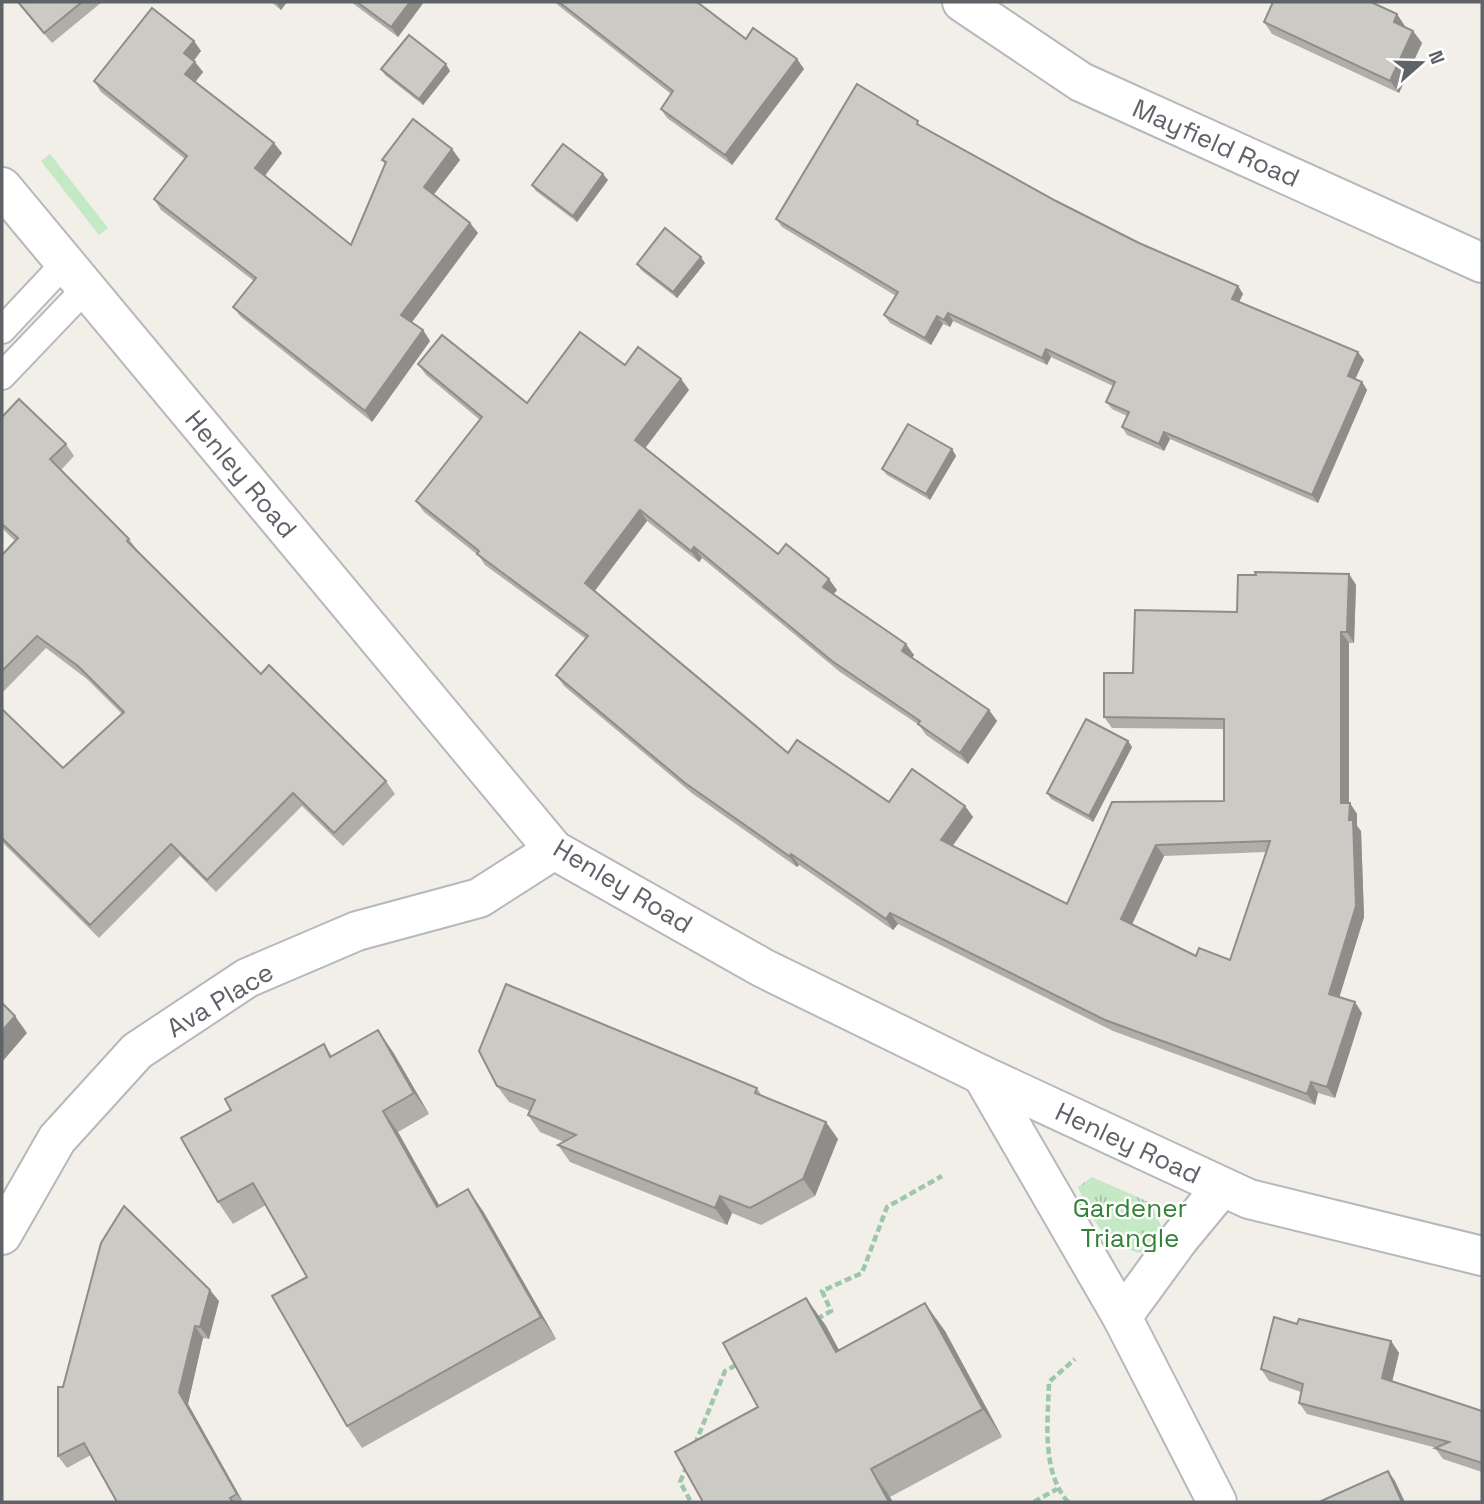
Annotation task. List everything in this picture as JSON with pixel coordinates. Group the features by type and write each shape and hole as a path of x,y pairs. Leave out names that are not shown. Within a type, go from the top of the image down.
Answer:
{"street":[{"name":"Mayfield Road","path":"962,2 1081,82 1482,263"},
{"name":"Henley Road","path":"2,187 554,850 763,968 982,1075 1249,1199 1482,1256"},
{"name":"Ava Place","path":"2,1235 57,1139 137,1051 247,978 357,931 479,898 554,850"},
{"path":"982,1075 1122,1317 1217,1502"},
{"path":"1122,1317 1179,1239 1222,1187"}],"lane":[{"path":"2,330 76,276"},
{"path":"2,376 76,276"}],"path":[{"path":"808,1324 831,1311 822,1292 862,1273 887,1207 942,1175"},
{"path":"695,1445 725,1371 748,1358"},
{"path":"1068,1502 1057,1489 1047,1437 1049,1382 1075,1359"},
{"path":"690,1458 680,1482 691,1502"},
{"path":"1034,1502 1057,1489"}],"green space":[{"path":"50,154 108,228 99,235 41,161"},
{"name":"Gardener Triangle","path":"1092,1177 1151,1203 1161,1226 1141,1253 1118,1245 1094,1220 1078,1187"}],"building":[{"path":"18,2 82,2 44,33"},
{"path":"357,2 410,2 391,27"},
{"path":"559,2 697,2 746,39 753,28 797,59 725,155 661,109 673,91"},
{"path":"1273,2 1371,2 1397,14 1394,22 1413,31 1390,81 1264,22"},
{"path":"152,8 194,41 184,53 195,62 185,74 274,143 255,168 351,245 386,162 382,160 413,119 452,149 424,187 470,223 401,315 423,330 365,411 233,307 256,278 154,199 187,156 94,81"},
{"path":"409,35 446,64 419,99 381,69"},
{"path":"857,84 918,121 917,124 1056,201 1139,243 1238,286 1232,299 1358,352 1348,376 1362,382 1312,495 1164,432 1159,444 1122,427 1129,412 1106,402 1115,382 1046,349 1042,358 948,313 944,320 937,316 925,338 884,315 898,292 776,219"},
{"path":"563,144 603,174 573,216 532,185"},
{"path":"665,228 701,257 673,292 637,264"},
{"path":"580,332 625,365 638,347 681,379 635,440 778,554 786,544 829,579 823,587 906,644 902,651 989,710 960,753 918,724 920,721 832,661 694,547 691,551 640,510 585,583 788,753 797,740 889,802 912,769 965,806 941,840 1067,904 1112,802 1224,801 1224,719 1104,717 1104,673 1133,673 1135,610 1237,612 1238,575 1256,575 1255,572 1349,574 1347,632 1341,632 1341,803 1350,803 1349,820 1353,820 1356,906 1329,994 1355,1002 1327,1087 1311,1082 1307,1094 1105,1020 890,913 886,919 791,854 789,856 685,783 556,675 588,636 477,554 479,551 416,501 482,417 418,364 442,335 527,403","holes":["1270,841 1230,960 1199,948 1196,956 1121,919 1156,845"]},
{"path":"19,399 66,444 50,459 129,539 127,541 261,674 269,665 386,781 334,833 293,793 207,880 171,844 90,925 2,838 2,709 63,768 124,712 78,666 37,636 2,671 2,555 18,538 2,524 2,417"},
{"path":"908,424 952,449 926,494 882,469"},
{"path":"1086,719 1128,741 1089,816 1047,793"},
{"path":"506,984 757,1088 755,1093 826,1122 803,1179 750,1208 720,1196 715,1208 558,1145 576,1135 528,1115 535,1100 497,1086 479,1051"},
{"path":"2,1003 15,1016 2,1031"},
{"path":"378,1030 414,1093 383,1111 437,1207 468,1189 541,1317 347,1426 272,1296 307,1277 253,1183 218,1202 181,1138 231,1110 225,1099 324,1044 330,1057"},
{"path":"124,1206 210,1290 200,1327 195,1326 179,1392 237,1494 230,1498 233,1502 117,1502 84,1443 58,1456 58,1387 63,1387 101,1243"},
{"path":"806,1298 836,1352 925,1303 983,1409 871,1469 889,1502 703,1502 675,1452 758,1407 723,1343"},
{"path":"1274,1317 1297,1324 1299,1319 1391,1341 1382,1378 1482,1411 1482,1463 1435,1448 1449,1442 1299,1403 1303,1384 1261,1369"},
{"path":"1388,1471 1402,1502 1319,1502"}]}
